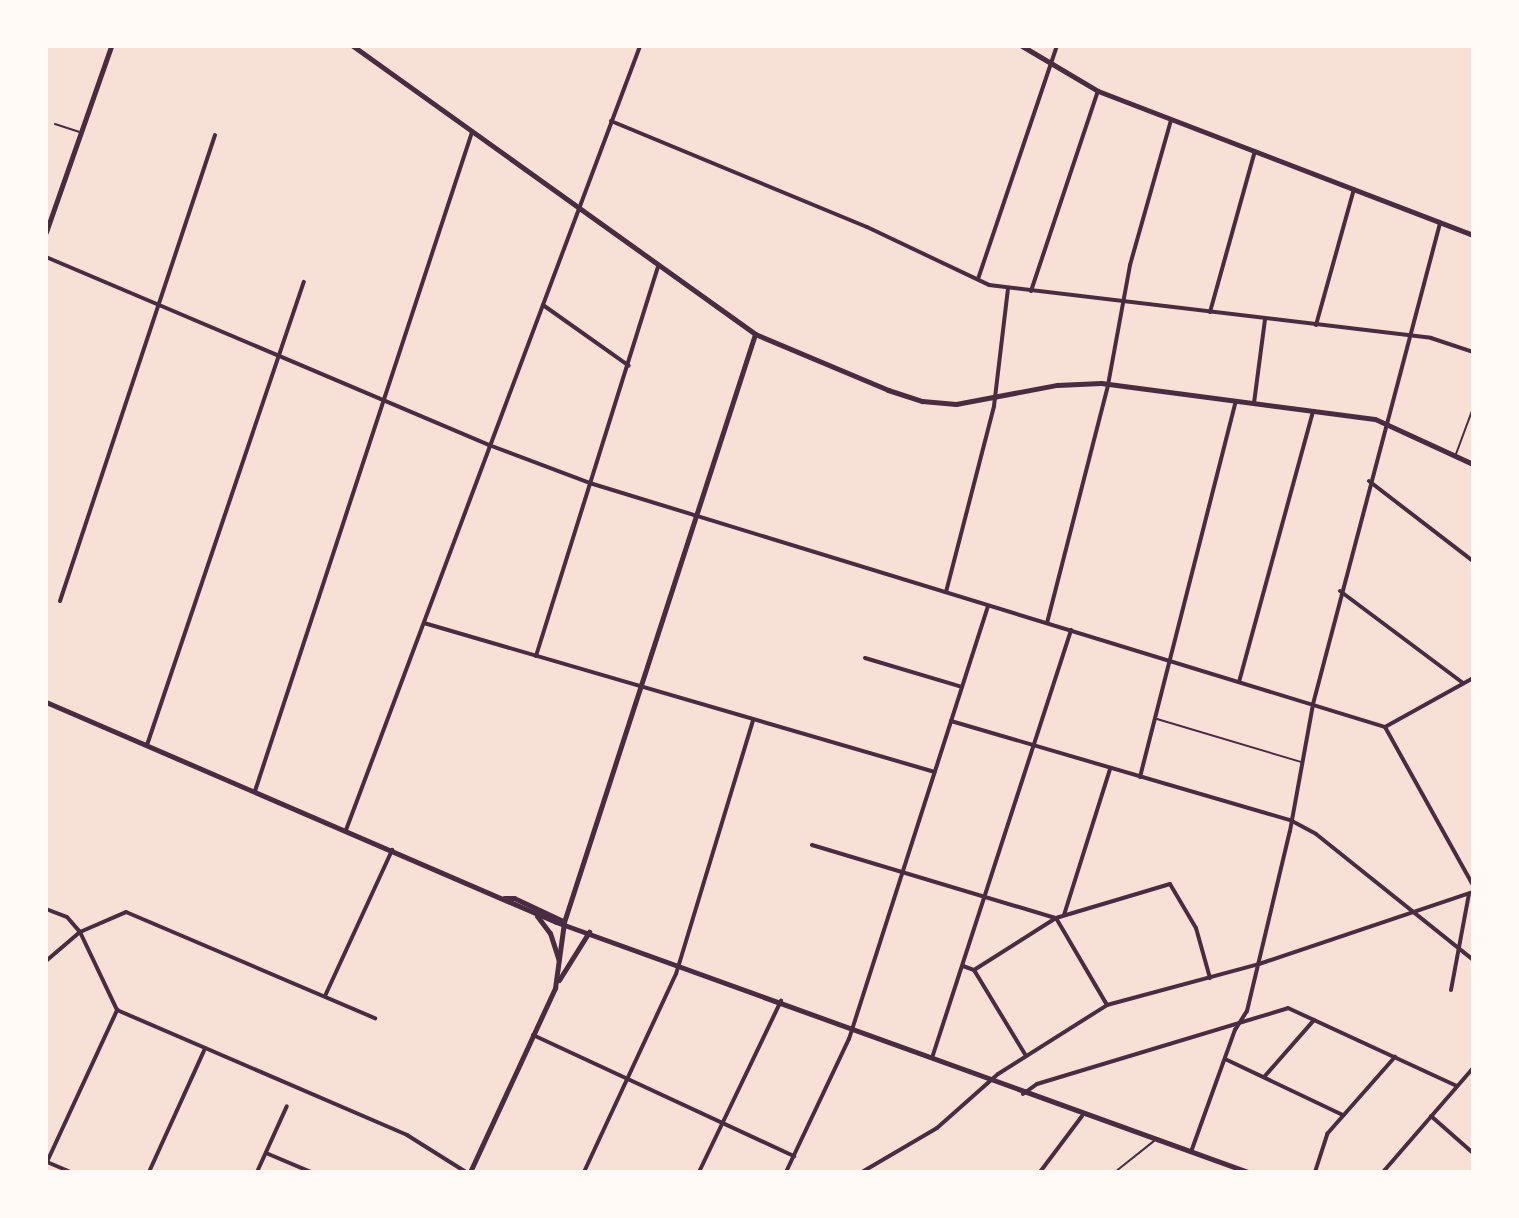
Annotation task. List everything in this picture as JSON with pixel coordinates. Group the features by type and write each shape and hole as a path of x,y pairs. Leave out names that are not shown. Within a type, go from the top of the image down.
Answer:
{"main road":[{"path":"46,232 111,46"},
{"path":"353,46 755,334 922,401 956,404 1057,385 1108,385 1384,422 1473,464"},
{"path":"1022,46 1051,66 1098,91 1473,235"},
{"path":"555,988 564,922 693,515 755,334"},
{"path":"46,702 535,913 852,1027 1082,1116 1248,1172"},
{"path":"504,898 514,898 564,922"},
{"path":"535,913 550,933 560,965"},
{"path":"468,1172 555,988 583,935 592,932"}],"street":[{"path":"346,830 640,46"},
{"path":"978,279 1057,46"},
{"path":"1031,291 1098,91"},
{"path":"1047,623 1108,385 1122,301 1171,120"},
{"path":"611,121 978,279 1008,288 1408,336 1473,352"},
{"path":"255,791 472,132"},
{"path":"60,601 215,135"},
{"path":"1210,312 1255,151"},
{"path":"1316,325 1354,189"},
{"path":"1191,1152 1241,1021 1259,964 1292,821 1313,704 1340,591 1440,222"},
{"path":"46,257 489,445 593,484 1385,727 1473,885"},
{"path":"536,656 593,484 658,266"},
{"path":"147,745 304,282"},
{"path":"946,592 995,397 1008,288"},
{"path":"542,305 629,366"},
{"path":"1254,403 1265,319"},
{"path":"1140,777 1236,401"},
{"path":"1239,682 1313,411"},
{"path":"1369,481 1473,561"},
{"path":"1340,591 1463,683"},
{"path":"786,1172 852,1027 988,606"},
{"path":"424,623 935,772"},
{"path":"932,1058 1071,630"},
{"path":"865,658 962,687"},
{"path":"1385,727 1473,678"},
{"path":"584,1172 679,964 753,720"},
{"path":"951,721 1292,821 1316,834 1473,960"},
{"path":"1064,915 1111,768"},
{"path":"812,845 1056,918 1107,1005"},
{"path":"325,996 392,850"},
{"path":"974,970 1056,918 1170,884 1196,928 1210,978"},
{"path":"862,1172 937,1128 1026,1056 1107,1005 1259,964 1471,893 1462,950 1451,990"},
{"path":"46,909 67,917 80,932 117,1010 204,1051 407,1135 468,1172"},
{"path":"46,961 80,932 126,912 375,1018"},
{"path":"963,966 974,970 1026,1056"},
{"path":"699,1172 781,1001"},
{"path":"1023,1094 1037,1084 1286,1008 1457,1086"},
{"path":"70,1172 47,1163 117,1010"},
{"path":"1264,1077 1314,1020"},
{"path":"533,1035 794,1156"},
{"path":"149,1172 204,1051"},
{"path":"1315,1172 1327,1134 1395,1057"},
{"path":"1225,1059 1343,1115"},
{"path":"1383,1172 1473,1068"},
{"path":"257,1172 287,1106"},
{"path":"1040,1172 1082,1116"},
{"path":"1431,1116 1473,1153"},
{"path":"266,1153 311,1172"}],"lane":[{"path":"55,124 80,132"},
{"path":"1456,455 1473,408"},
{"path":"1155,719 1302,762"},
{"path":"1115,1172 1154,1141"}]}
